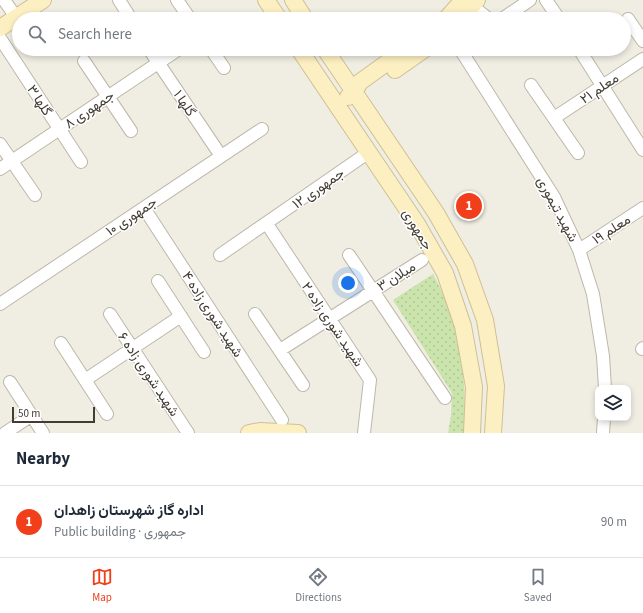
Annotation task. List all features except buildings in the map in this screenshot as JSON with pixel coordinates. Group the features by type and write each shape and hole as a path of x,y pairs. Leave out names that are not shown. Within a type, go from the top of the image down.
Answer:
{"main road":[{"path":"24,12 43,0"},
{"path":"266,0 274,12"},
{"path":"292,0 300,12"},
{"path":"456,12 471,2"},
{"path":"465,12 471,2"},
{"path":"0,28 12,20"},
{"name":"جمهوری","path":"304,56 417,224 445,273 463,326 473,379 472,433"},
{"name":"جمهوری","path":"331,56 436,212 464,264 484,320 496,386 493,433"},
{"path":"337,104 354,92 360,82 396,56"},
{"path":"354,92 364,92 415,56"},
{"path":"250,433 260,431 298,433"}],"street":[{"path":"4,0 12,12"},
{"path":"120,0 127,12"},
{"path":"177,0 185,12"},
{"path":"512,12 530,0"},
{"path":"546,0 554,12"},
{"path":"471,2 482,12"},
{"path":"631,23 643,41"},
{"name":"گلها ۳","path":"0,38 81,162"},
{"name":"گلها ۱","path":"154,56 221,156"},
{"name":"جمهوری ۸","path":"0,169 168,56"},
{"path":"216,56 224,68"},
{"name":"شهید تیموری","path":"464,56 554,197 579,250 593,294 603,356 605,385"},
{"path":"584,56 643,150"},
{"name":"معلم ۲۱","path":"554,118 643,59"},
{"path":"84,61 131,131"},
{"path":"531,85 578,153"},
{"name":"جمهوری ۱۰","path":"0,304 262,129"},
{"path":"0,144 35,195"},
{"name":"جمهوری ۱۲","path":"220,255 267,224 369,152"},
{"name":"شهید شوری زاده ۴","path":"144,208 282,420"},
{"name":"معلم ۱۹","path":"579,250 643,208"},
{"name":"شهید شوری زاده ۲","path":"267,224 370,380 364,433"},
{"path":"349,255 445,398"},
{"name":"میلان ۳","path":"280,350 422,260"},
{"path":"158,280 204,352"},
{"name":"شهید شوری زاده ۶","path":"110,314 188,433"},
{"path":"255,314 303,385"},
{"path":"85,380 181,316"},
{"path":"60,343 107,414"},
{"path":"10,382 43,433"},
{"path":"5,433 32,415"},
{"path":"603,433 604,421"}],"green space":[{"path":"433,274 449,311 460,351 464,392 464,433 448,433 451,416 452,393 393,300"}],"place":[{"name":"اداره گاز شهرستان زاهدان","path":"469,206"}]}
